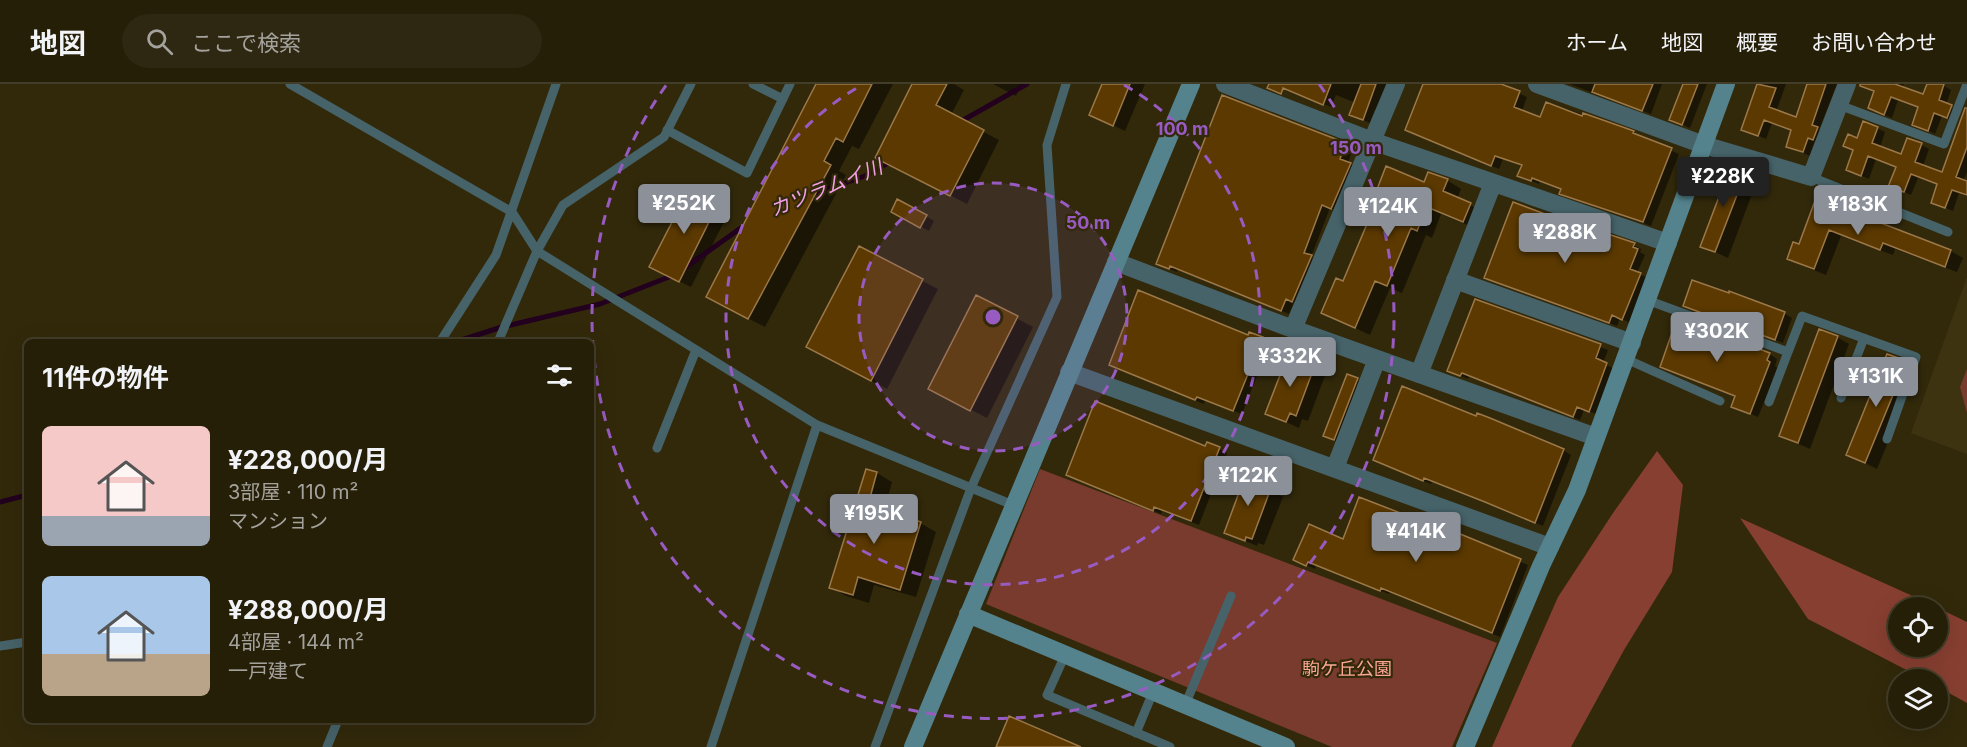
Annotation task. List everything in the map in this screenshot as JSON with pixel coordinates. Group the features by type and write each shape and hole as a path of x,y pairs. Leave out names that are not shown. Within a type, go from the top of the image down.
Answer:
{"street":[{"path":"913,747 1191,84"},
{"path":"1226,84 1372,141 1668,243"},
{"path":"1293,329 1396,84"},
{"path":"1537,84 1704,145 1811,177 1847,84"},
{"path":"1465,747 1576,490 1726,84"},
{"path":"1419,374 1493,183"},
{"path":"1116,262 1293,329 1596,437"},
{"path":"1455,280 1629,351"},
{"path":"1335,468 1377,359"},
{"path":"1069,372 1550,547"},
{"path":"968,614 1286,747"}],"lane":[{"path":"290,84 512,212 537,251 817,425 1013,505"},
{"path":"442,339 496,255 556,84"},
{"path":"499,339 537,251 563,205 664,137 691,84"},
{"path":"753,84 783,99"},
{"path":"667,130 747,173 790,84"},
{"path":"875,747 971,488 1057,297 1047,145 1066,84"},
{"path":"1839,105 1944,144 1967,84"},
{"path":"1811,177 1948,232"},
{"path":"1647,300 1788,352"},
{"path":"1769,402 1802,316 1916,357 1887,439"},
{"path":"1841,398 1864,338"},
{"path":"657,448 696,350"},
{"path":"1629,351 1720,401"},
{"path":"711,747 817,425"},
{"path":"1185,705 1231,596"},
{"path":"0,646 24,642"},
{"path":"1065,655 1047,695 1170,747"},
{"path":"1136,733 1153,692"},
{"path":"327,747 337,723"}],"shaded area":[{"path":"1967,277 1967,454 1911,433"},
{"path":"1657,451 1683,485 1672,572 1624,650 1571,747 1492,747 1558,597"},
{"path":"1740,518 1915,597 1888,597 1888,657 1948,657 1948,613 1967,622 1967,703 1948,693 1948,669 1905,669 1808,619"}],"green space":[{"path":"1967,369 1967,413 1960,387"},
{"name":"駒ケ丘公園","path":"1040,469 1497,643 1452,747 1332,747 986,604"}],"building":[{"path":"816,84 872,84 843,142 836,138 824,161 831,165 748,319 706,297"},
{"path":"912,84 947,84 936,105 984,130 950,196 875,158"},
{"path":"1102,84 1130,84 1113,126 1089,115"},
{"path":"1269,84 1331,84 1323,105 1283,88 1281,94 1267,88"},
{"path":"1361,84 1376,84 1363,120 1349,115"},
{"path":"1423,84 1501,84 1520,91 1514,107 1540,117 1546,102 1582,116 1583,113 1634,131 1633,133 1672,148 1643,222 1559,194 1561,189 1532,178 1531,181 1517,176 1522,165 1495,156 1491,166 1405,130"},
{"path":"1595,84 1653,84 1642,111 1592,92"},
{"path":"1683,84 1698,84 1682,125 1669,120"},
{"path":"1757,84 1776,88 1769,107 1796,117 1807,84 1826,84 1812,125 1818,127 1813,140 1808,138 1803,152 1786,147 1791,130 1764,120 1758,136 1741,130"},
{"path":"1860,84 1895,84 1923,94 1927,84 1944,84 1939,100 1952,105 1947,118 1934,113 1928,131 1912,125 1918,107 1891,97 1884,115 1868,108 1874,91"},
{"path":"1222,95 1346,143 1340,159 1351,163 1331,209 1322,205 1304,253 1312,255 1292,302 1286,299 1281,311 1170,266 1169,269 1156,264"},
{"path":"1965,108 1967,108 1967,147 1956,177 1967,181 1967,195 1952,190 1945,208 1931,203 1937,184 1911,174 1904,192 1888,187 1896,167 1868,156 1861,176 1846,170 1853,150 1843,146 1848,134 1857,138 1863,121 1878,127 1872,143 1901,154 1907,138 1922,143 1915,162 1942,172"},
{"path":"1731,165 1747,169 1715,252 1700,247"},
{"path":"1386,166 1424,182 1428,172 1448,179 1443,191 1471,203 1463,222 1427,207 1417,231 1411,228 1387,286 1375,281 1355,328 1321,313 1336,278 1343,281 1380,193 1376,192"},
{"path":"690,187 719,202 679,282 649,267"},
{"path":"1816,198 1951,250 1945,267 1883,243 1880,250 1829,230 1814,269 1787,259 1793,242 1799,244"},
{"path":"897,199 927,215 920,228 891,212"},
{"path":"1513,202 1635,243 1633,247 1638,249 1630,269 1641,273 1622,320 1612,315 1609,323 1484,278"},
{"path":"859,246 923,279 871,381 806,347"},
{"path":"1692,280 1785,312 1775,340 1683,306"},
{"path":"1138,290 1248,335 1249,332 1263,337 1233,411 1197,397 1195,400 1109,365"},
{"path":"976,295 1018,316 970,411 928,389"},
{"path":"1475,299 1601,344 1596,358 1607,363 1589,412 1577,407 1573,417 1462,373 1460,376 1447,371"},
{"path":"1679,319 1770,353 1767,360 1770,362 1750,414 1731,407 1735,396 1660,367 1675,324 1677,325"},
{"path":"1819,329 1838,336 1798,443 1779,436"},
{"path":"1289,352 1310,360 1309,363 1315,365 1296,416 1290,413 1286,422 1265,414"},
{"path":"1887,354 1907,361 1865,463 1846,455"},
{"path":"1347,374 1358,378 1334,440 1323,436"},
{"path":"1402,386 1476,416 1477,413 1490,418 1564,449 1535,523 1373,460"},
{"path":"1095,401 1205,446 1207,442 1220,447 1191,521 1154,507 1153,511 1066,475"},
{"path":"866,469 877,472 868,505 921,522 900,590 858,577 853,595 829,588"},
{"path":"1247,471 1269,479 1266,486 1271,488 1252,539 1246,537 1245,541 1224,533"},
{"path":"1359,497 1434,526 1435,524 1521,559 1492,633 1381,588 1380,591 1308,562 1306,566 1293,560 1309,524 1343,539"},
{"path":"1009,716 1081,747 996,747"}],"waterway":[{"name":"カツラムイ川","path":"958,123 1027,84"},
{"name":"カツラムイ川","path":"810,195 865,176 893,160"},
{"name":"カツラムイ川","path":"682,270 745,225"},
{"name":"カツラムイ川","path":"464,339 502,327 600,304 674,275"},
{"name":"カツラムイ川","path":"0,502 24,496"}]}
